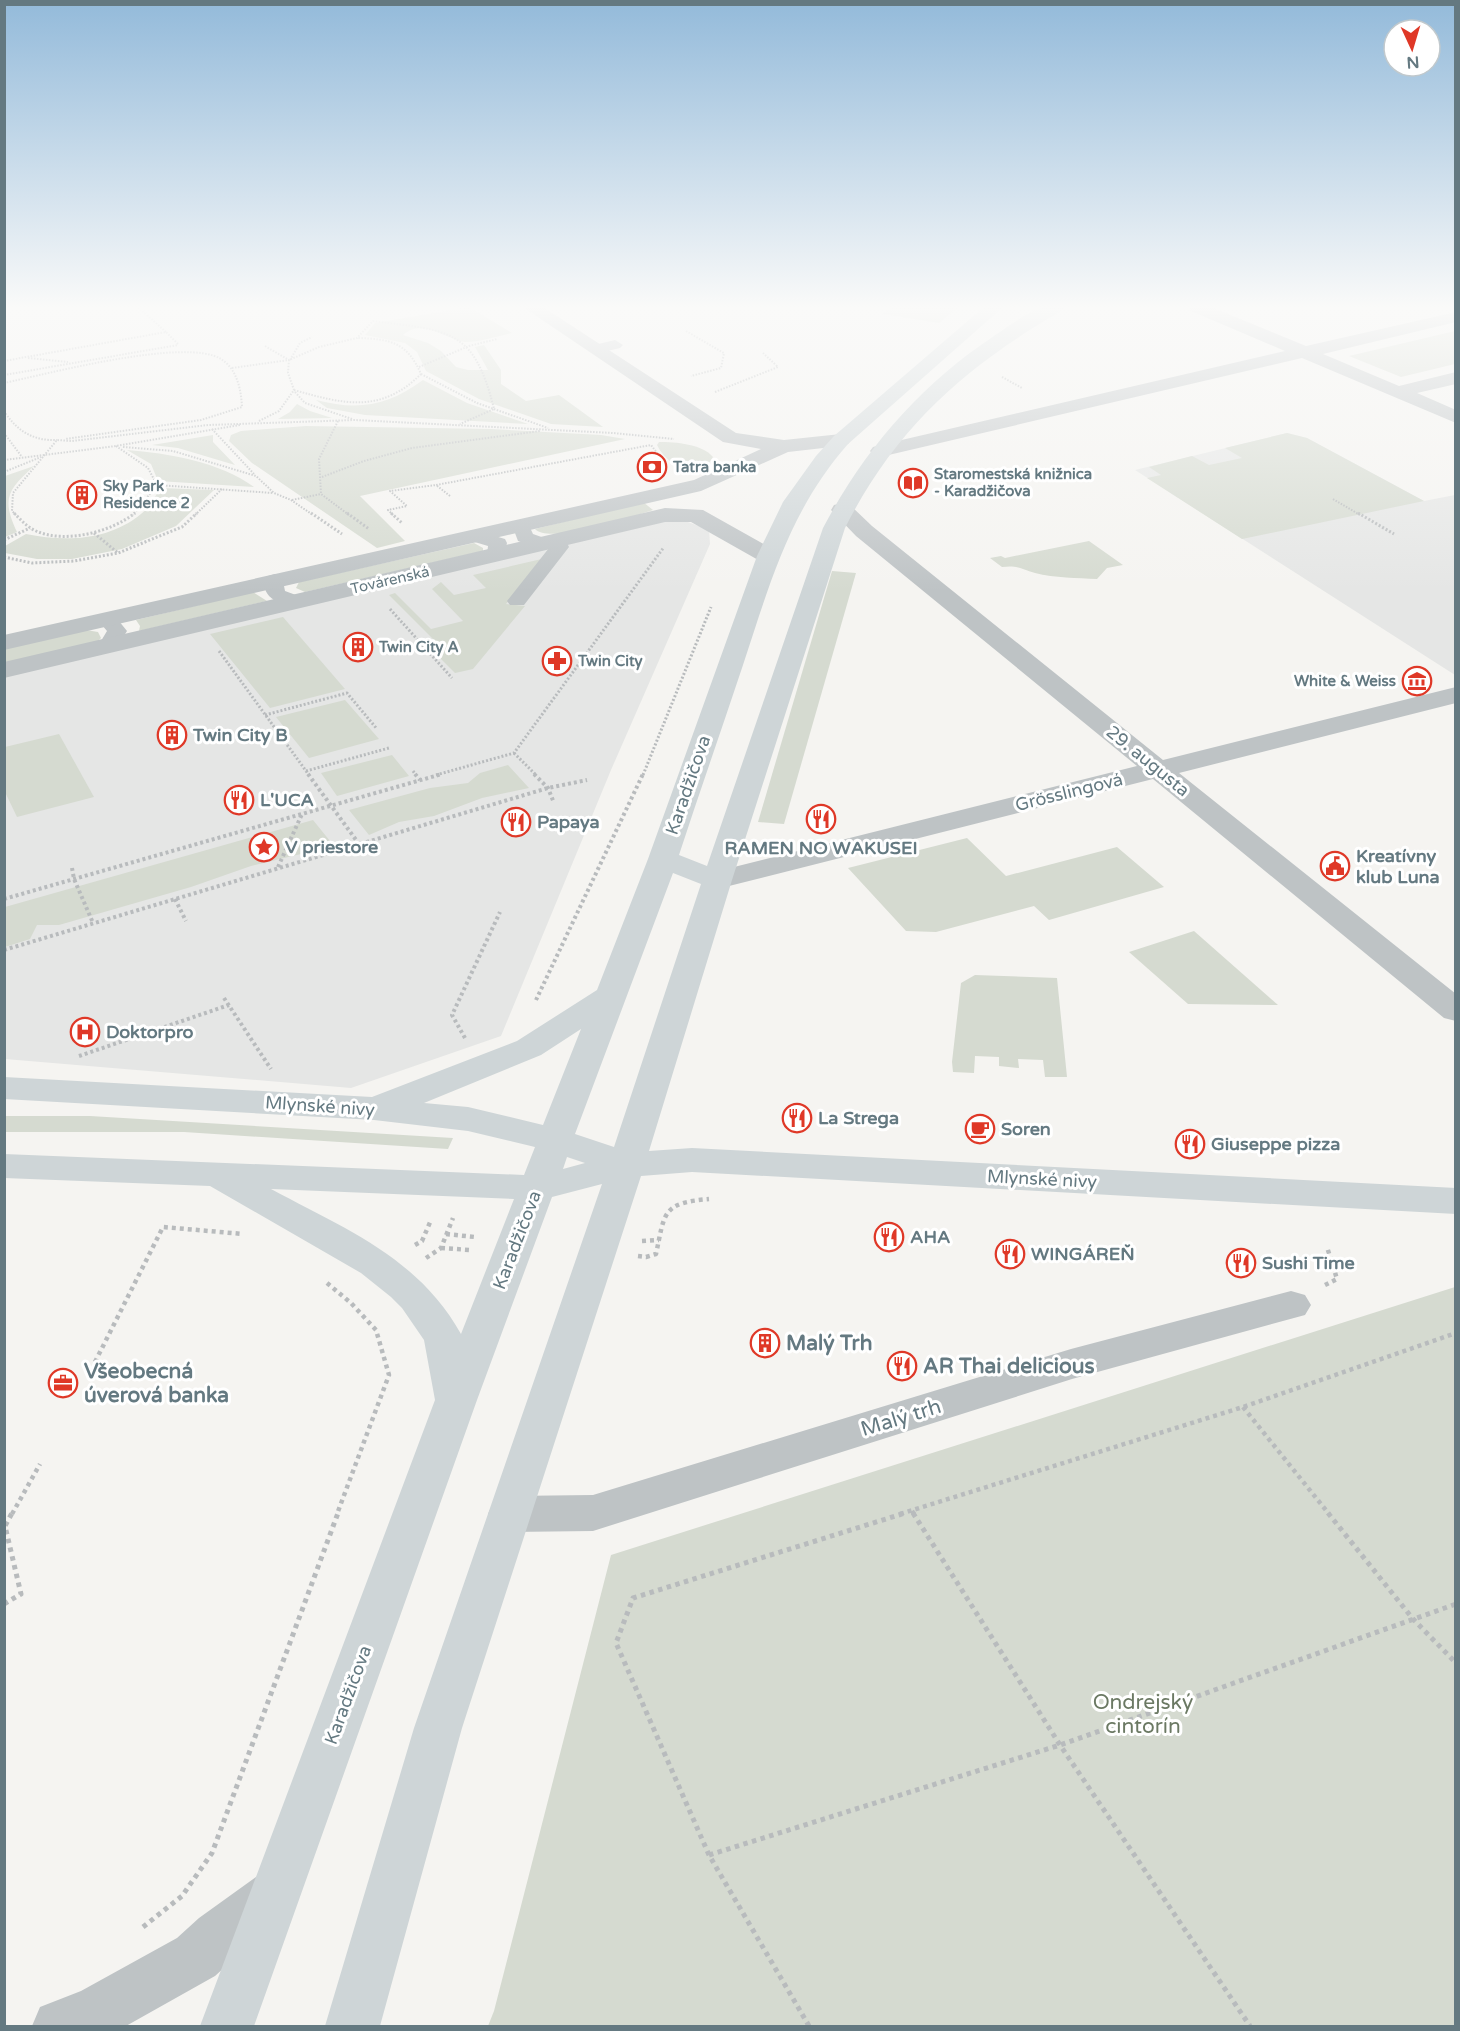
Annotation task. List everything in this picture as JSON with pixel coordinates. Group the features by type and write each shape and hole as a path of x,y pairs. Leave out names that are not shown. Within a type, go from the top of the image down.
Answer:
{"main road":[{"name":"Karadžičova","path":"227,2026 456,1400 663,859 768,556 795,502 823,460 841,440 885,402"},
{"path":"352,2026 438,1728 628,1165 717,880 822,558 842,510 880,451 903,423 927,402"},
{"path":"663,859 717,880"},
{"path":"374,1109 529,1048 610,996"},
{"name":"Mlynské nivy","path":"4,1088 374,1109 468,1119 555,1140 628,1165"},
{"name":"Mlynské nivy","path":"4,1166 537,1188 628,1165 692,1160 1455,1201"},
{"path":"217,1175 375,1263 405,1287 416,1298 443,1337 456,1400"}],"street":[{"path":"675,402 730,438 784,446 841,440"},
{"path":"880,451 1091,402"},
{"path":"1420,402 1455,417"},
{"path":"726,473 730,438"},
{"name":"Továrenská","path":"4,643 701,485 784,446"},
{"name":"29. augusta","path":"842,510 864,531 1455,1011"},
{"name":"Továrenská","path":"4,670 496,555 552,546 664,515 695,515 768,556"},
{"name":"Grösslingová","path":"717,880 1455,695"},
{"name":"Malý trh","path":"510,1514 594,1513 1071,1364 1291,1305"},
{"path":"59,2026 93,2015 196,1957 275,1893"}],"lane":[{"path":"517,601 552,546 525,537 521,525"},
{"path":"475,536 498,543 496,555"},
{"path":"275,580 276,594 297,602"},
{"path":"106,619 117,631 108,646"}],"path":[{"path":"4,411 10,421 30,438 43,441 201,420 242,407 242,402"},
{"path":"4,460 116,446 256,422 279,411 286,402"},
{"path":"304,402 355,420"},
{"path":"335,402 351,404 373,402"},
{"path":"475,402 551,430"},
{"path":"493,402 494,409"},
{"path":"459,425 494,409"},
{"path":"57,440 72,441 208,425 355,420 678,439"},
{"path":"321,494 322,477 319,459 338,421"},
{"path":"212,429 274,493"},
{"path":"322,477 364,461 412,448 551,430"},
{"path":"4,433 22,458"},
{"path":"405,526 388,510 406,506 390,491 436,485 501,471 562,463 651,445 657,438"},
{"path":"57,440 48,454 13,493 12,511 30,528 40,533 61,537 94,533 132,516 157,485"},
{"path":"651,445 660,459 669,466"},
{"path":"116,446 173,451 256,476"},
{"path":"116,446 148,468 157,485"},
{"path":"4,472 48,454"},
{"path":"157,485 274,493 291,500 340,532"},
{"path":"436,485 450,496"},
{"path":"4,557 32,563 74,561 118,554 182,527 223,488"},
{"path":"291,500 321,494 373,531"},
{"path":"1333,499 1394,534"},
{"path":"4,540 30,528"},
{"path":"94,533 118,554"},
{"path":"4,899 514,753 667,543"},
{"path":"532,1009 639,784 713,602"},
{"path":"390,609 452,678"},
{"path":"217,649 359,844"},
{"path":"265,715 347,693 377,729"},
{"path":"306,771 389,748"},
{"path":"514,753 548,788 554,802"},
{"path":"413,771 420,780"},
{"path":"4,950 548,788 587,780"},
{"path":"278,868 303,813"},
{"path":"72,868 74,879 93,923"},
{"path":"174,899 186,921"},
{"path":"470,1047 452,1015 500,912"},
{"path":"224,998 272,1070"},
{"path":"78,1056 229,1005"},
{"path":"407,1251 422,1241 434,1214"},
{"path":"441,1248 452,1220"},
{"path":"95,1362 162,1227 242,1233 251,1238"},
{"path":"446,1234 477,1238"},
{"path":"639,1257 656,1254 659,1240 644,1241"},
{"path":"422,1260 441,1248 473,1250"},
{"path":"138,1931 182,1896 212,1853 389,1375 376,1330 351,1303 325,1281"},
{"path":"809,2026 709,1854 616,1643 633,1598 1243,1407 1455,1333"},
{"path":"1243,1407 1413,1619 1455,1663"},
{"path":"4,1604 21,1594 5,1526 40,1464"},
{"path":"912,1511 1060,1745 1250,2026"},
{"path":"709,1854 1060,1745 1455,1604"}],"shaded area":[{"path":"1287,433 1307,438 1424,501 1455,495 1455,675 1135,470"},
{"name":"Twin City","path":"680,519 709,530 710,544 611,770 501,1036 351,1088 5,1059 4,675 667,520"}],"green space":[{"path":"318,402 346,405 382,402 465,402 528,424 365,415 327,408"},
{"path":"487,402 568,402 603,427 551,424"},
{"path":"297,404 332,418 278,419 290,412"},
{"path":"306,426 491,429 601,435 625,439 360,496 405,541 377,548 252,463 229,441 231,435 241,431"},
{"path":"1287,433 1307,438 1424,501 1242,539 1147,478 1161,475 1149,467 1192,456 1209,465 1242,458 1225,448"},
{"path":"213,435 213,442 235,465 178,448 152,445"},
{"path":"659,442 681,443 696,447 713,457 704,470 694,474 668,459 657,445"},
{"path":"127,450 193,460 226,471 254,487 158,481 151,464"},
{"path":"34,466 13,488 10,495 9,511 17,532 5,537 5,476"},
{"path":"161,488 214,490 176,526 122,549 72,559 37,559 5,553 5,546 26,534 71,538 115,530 144,511"},
{"path":"643,502 653,510 592,528 557,534 544,533 535,529"},
{"path":"1089,541 1123,565 1107,568 1097,579 1074,578 1043,575 1016,567 1002,567 990,558 1001,556 1005,558"},
{"path":"474,543 483,548 483,551 305,592 296,588 299,582"},
{"path":"546,558 506,604 525,606 473,669 455,673 426,644 435,641 389,595 395,593 431,629 463,621 432,589 441,582 454,595 486,588 473,575"},
{"path":"832,571 856,573 784,824 758,822"},
{"path":"253,592 267,601 139,631 140,626 136,620"},
{"path":"283,617 345,689 270,708 210,634"},
{"path":"86,630 98,632 101,638 98,641 5,665 4,648"},
{"path":"345,700 379,739 309,758 276,717"},
{"path":"59,734 94,797 17,817 5,792 5,747"},
{"path":"392,755 409,776 337,796 321,773"},
{"path":"508,765 529,788 482,798 434,816 399,822 369,835 349,810 430,788 468,783 480,773"},
{"path":"313,820 330,841 326,848 251,866 191,887 59,925 37,925 30,939 5,947 5,907"},
{"path":"967,838 1006,876 1117,847 1164,887 1049,920 1034,906 936,932 906,931 848,868"},
{"path":"1194,931 1278,1005 1188,1004 1129,952"},
{"path":"975,975 1057,978 1067,1077 1045,1077 1043,1060 1018,1059 1019,1068 999,1066 999,1057 975,1056 974,1073 953,1072 952,1062 961,983"},
{"path":"5,1116 90,1116 453,1138 448,1149 184,1132 5,1132"},
{"name":"Ondrejský cintorín","path":"1455,1287 1455,2026 488,2026 494,2011 611,1555"}],"place":[{"name":"Tatra banka","path":"652,467"},
{"name":"Staromestská knižnica - Karadžičova","path":"913,483"},
{"name":"Sky Park Residence 2","path":"82,495"},
{"name":"Twin City A","path":"358,647"},
{"name":"Twin City","path":"557,661"},
{"name":"White & Weiss","path":"1417,681"},
{"name":"Twin City B","path":"172,735"},
{"name":"L'UCA","path":"239,800"},
{"name":"RAMEN NO WAKUSEI","path":"821,819"},
{"name":"Papaya","path":"516,822"},
{"name":"V priestore","path":"264,847"},
{"name":"Kreatívny klub Luna","path":"1335,866"},
{"name":"Doktorpro","path":"85,1032"},
{"name":"La Strega","path":"797,1118"},
{"name":"Soren","path":"980,1129"},
{"name":"Giuseppe pizza","path":"1190,1144"},
{"name":"AHA","path":"889,1237"},
{"name":"WINGÁREŇ","path":"1010,1254"},
{"name":"Sushi Time","path":"1241,1263"},
{"name":"Malý Trh","path":"765,1343"},
{"name":"AR Thai delicious","path":"902,1366"},
{"name":"Všeobecná úverová banka","path":"63,1383"}]}
